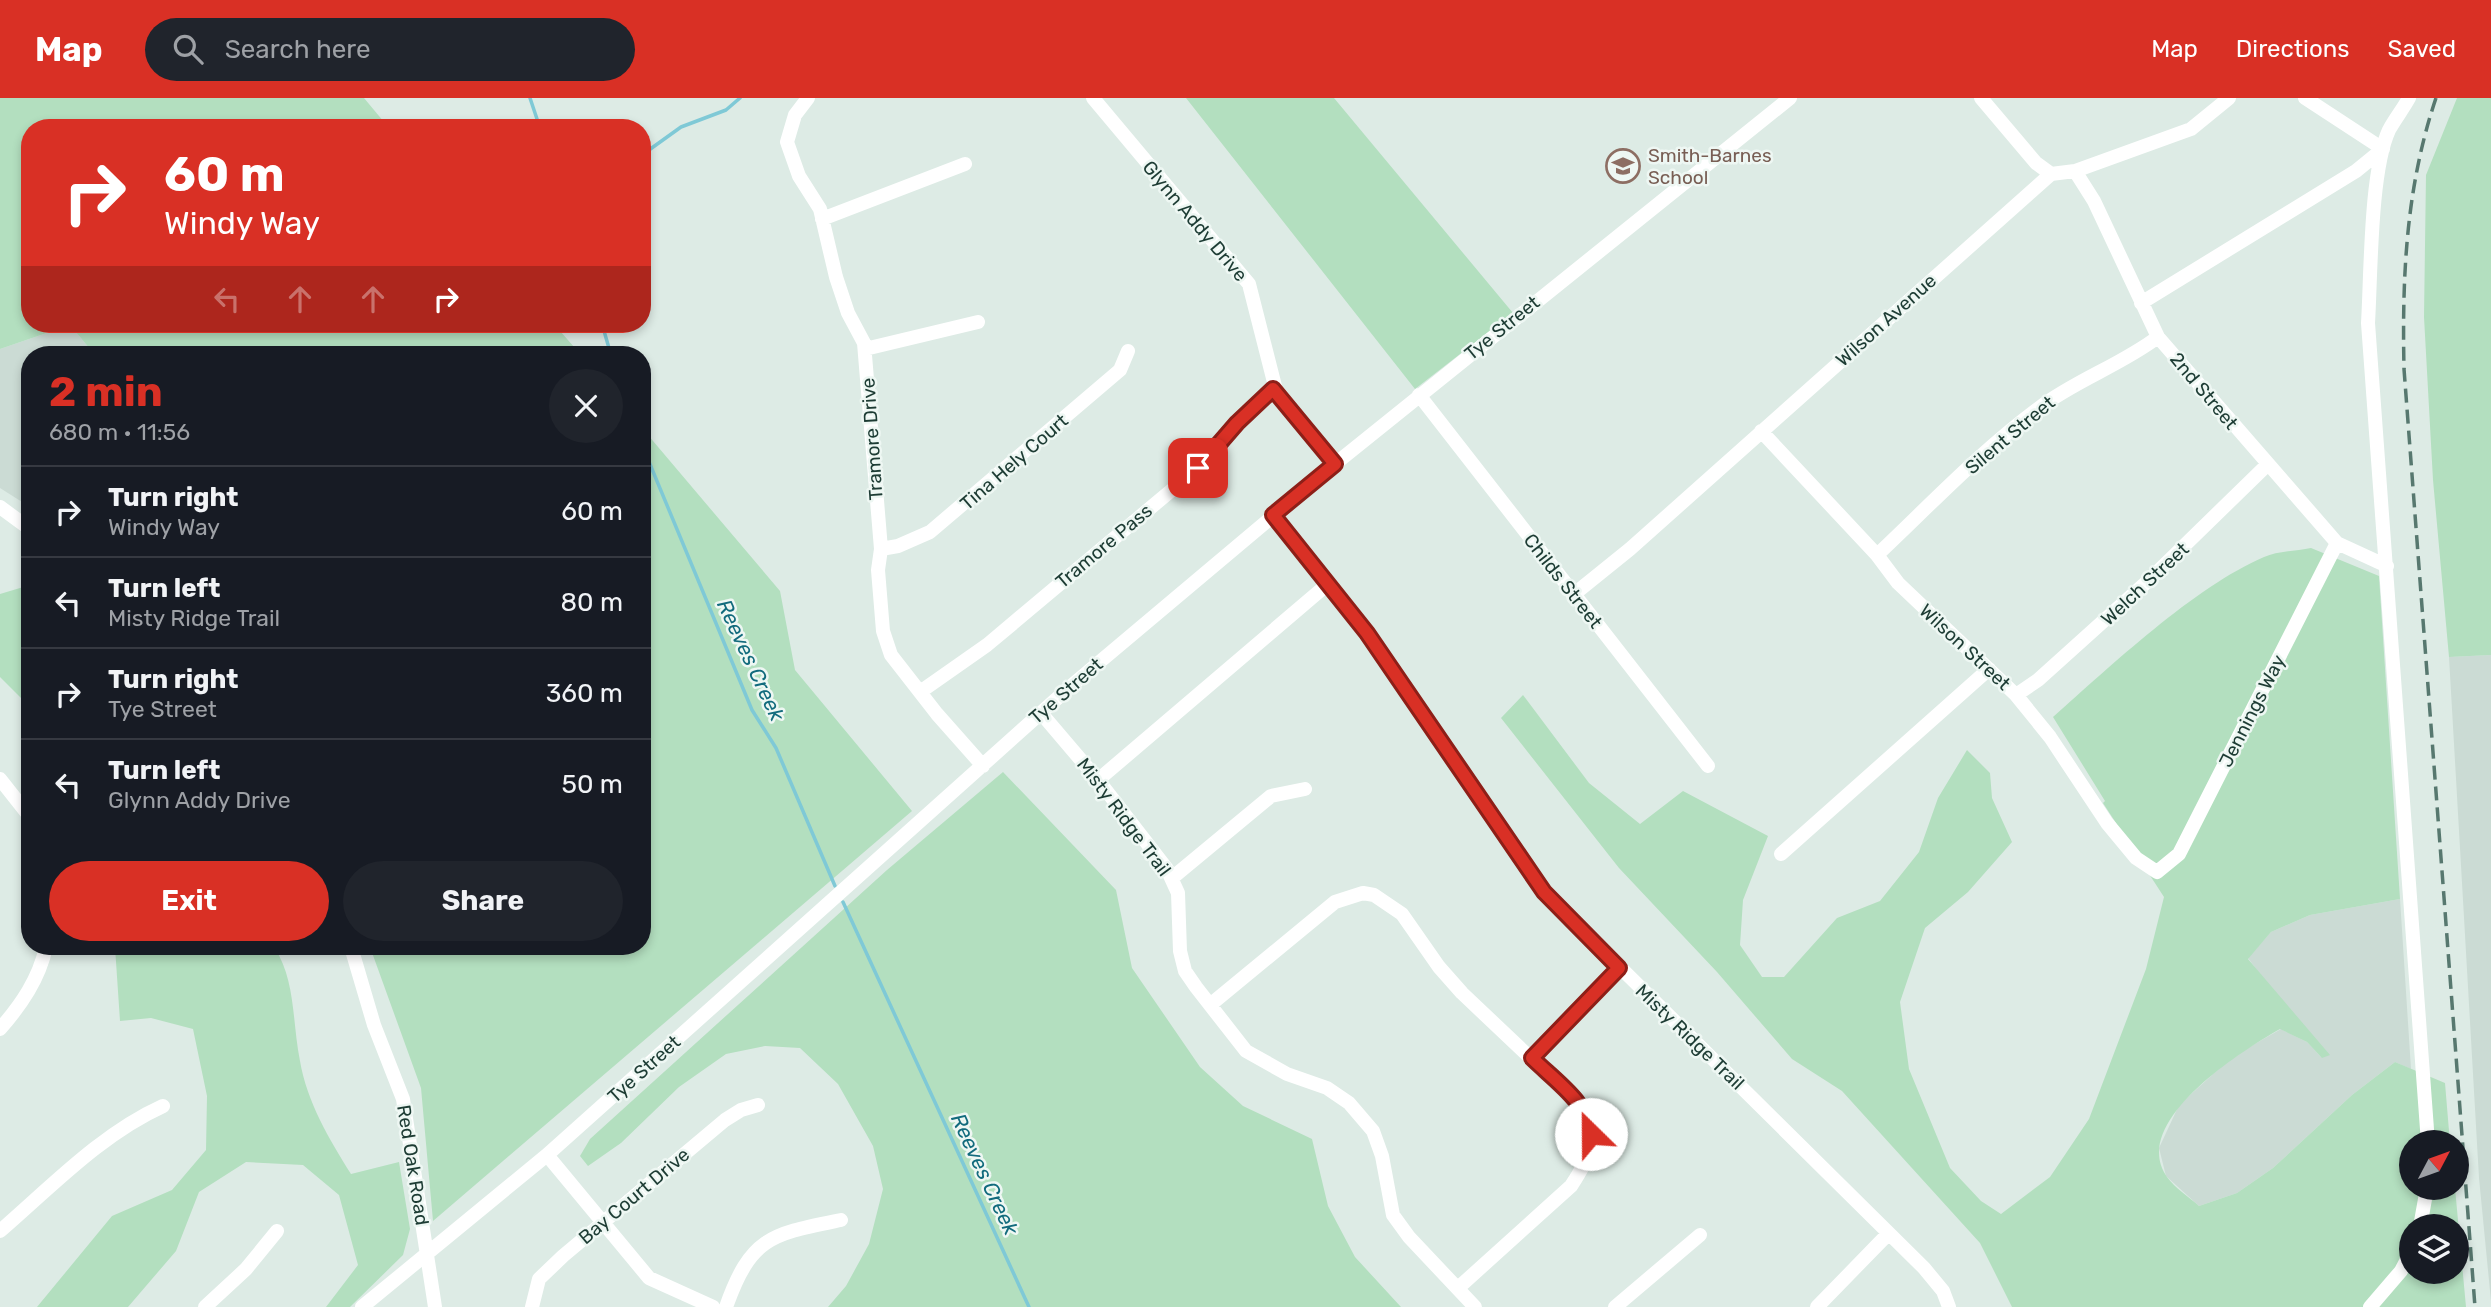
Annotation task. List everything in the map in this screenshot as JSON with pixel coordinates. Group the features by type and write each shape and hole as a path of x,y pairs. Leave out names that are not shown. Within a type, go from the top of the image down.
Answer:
{"street":[{"name":"Tramore Drive","path":"808,98 795,115 787,142 799,176 820,209 840,289 864,349 881,549 878,570 883,631 891,654 983,765"},
{"name":"Glynn Addy Drive","path":"1093,98 1249,284 1276,390 1335,464"},
{"name":"Tye Street","path":"362,1307 547,1155 1041,713 1273,515 1790,98"},
{"path":"1981,98 2036,163 2051,174 2075,171 2192,129 2230,98"},
{"path":"2305,98 2383,149"},
{"path":"2409,98 2389,131 2383,149 2375,201 2368,323 2427,1130"},
{"path":"2141,303 2356,171 2383,149"},
{"path":"822,219 965,164"},
{"name":"2nd Street","path":"2075,171 2094,201 2158,337 2337,543 2387,566"},
{"name":"Wilson Avenue","path":"1573,595 1630,549 2051,174"},
{"path":"864,349 978,321"},
{"name":"Silent Street","path":"1877,555 1993,445 2038,408 2071,385 2137,353 2158,337"},
{"name":"Tina Hely Court","path":"881,549 898,547 930,532 967,503 1121,370 1128,351"},
{"name":"Tramore Pass","path":"920,692 987,645 1198,468 1237,423 1273,389 1276,390"},
{"name":"Childs Street","path":"1419,395 1708,766"},
{"name":"Wilson Street","path":"1761,431 1877,555 1898,583 2016,695 2050,737 2107,823 2136,858 2157,872"},
{"name":"Welch Street","path":"2016,695 2038,680 2149,580 2267,465"},
{"path":"0,507 21,522"},
{"name":"Misty Ridge Trail","path":"1273,515 1329,583 1544,892 1924,1268 1943,1292 1949,1307"},
{"name":"Jennings Way","path":"2157,872 2179,854 2337,543"},
{"path":"1098,780 1329,583"},
{"path":"1781,854 1989,669"},
{"name":"Misty Ridge Trail","path":"1041,713 1098,780 1171,878 1178,893 1180,951 1185,971 1246,1051 1287,1074 1327,1088 1357,1112 1373,1131 1382,1156 1393,1215 1409,1237 1475,1307"},
{"path":"0,779 21,806"},
{"path":"1171,878 1271,796 1306,789"},
{"path":"1210,1005 1335,902 1363,893 1391,904 1402,914 1439,967 1462,993 1532,1058 1590,1119 1591,1149 1585,1165 1571,1186 1458,1288"},
{"path":"0,1029 34,982 43,955"},
{"name":"Red Oak Road","path":"353,955 374,1025 403,1099 435,1307"},
{"path":"1532,1058 1619,968"},
{"name":"Bay Court Drive","path":"532,1307 539,1279 725,1120 741,1110 758,1105"},
{"path":"0,1231 104,1142 141,1116 163,1106"},
{"path":"547,1155 649,1278 713,1307"},
{"path":"726,1307 742,1267 758,1248 795,1229 841,1220"},
{"path":"205,1307 246,1269 277,1231"},
{"path":"1817,1307 1888,1234"},
{"path":"1615,1307 1700,1235"},
{"path":"2370,1307 2399,1274"}],"shaded area":[{"path":"47,333 77,333 88,346 21,346 21,501 0,488 0,349"},
{"path":"2491,655 2491,1301 2479,1178 2449,657"},
{"path":"2400,899 2411,1069 2395,1062 2352,1095 2273,1168 2237,1193 2199,1206 2166,1176 2159,1148 2179,1105 2232,1057 2281,1029 2307,1042 2322,1058 2248,958 2271,932 2310,915"}],"green space":[{"path":"0,98 364,98 382,119 21,119 21,333 47,333 0,349"},
{"path":"1186,98 1334,98 1513,313 1415,389"},
{"path":"2457,98 2491,98 2491,655 2449,657 2433,480 2424,317 2426,175"},
{"path":"77,333 562,333 573,346 88,346"},
{"path":"651,439 780,591 795,670 912,811 433,1221 421,1088 373,955 651,955"},
{"path":"2311,548 2379,576 2400,899 2310,915 2271,932 2248,959 2330,1055 2322,1058 2307,1042 2280,1029 2241,1053 2195,1090 2176,1112 2163,1134 2159,1156 2167,1177 2199,1206 2237,1193 2273,1168 2352,1095 2395,1062 2445,1083 2449,1130 2399,1130 2399,1200 2456,1200 2457,1214 2399,1214 2399,1284 2464,1284 2466,1307 2012,1307 1980,1243 1842,1091 1792,1059 1717,972 1619,868 1501,718 1523,695 1589,783 1640,824 1683,791 1768,836 1743,900 1740,945 1762,977 1784,977 1837,918 1880,901 1919,852 1938,798 1967,750 1990,773 1992,798 2012,842 1968,892 1925,928 1900,1002 1909,1069 1950,1168 1981,1201 2001,1214 2050,1177 2089,1119 2146,969 2164,897 2103,803 2105,801 2053,717 2182,607 2237,570 2281,552"},
{"path":"21,588 21,698 0,677 0,594"},
{"path":"1003,772 1116,890 1132,968 1200,1067 1243,1106 1312,1139 1328,1206 1355,1257 1401,1307 828,1307 846,1286 869,1244 883,1189 873,1146 838,1084 800,1048 765,1046 726,1054 679,1087 621,1143 588,1166 580,1156 590,1139 887,870"},
{"path":"116,955 278,955 290,987 303,1076 313,1106 335,1147 351,1174 399,1162 410,1229 403,1255 350,1307 326,1307 358,1265 339,1195 303,1165 246,1162 199,1192 176,1251 128,1307 37,1307 112,1216 172,1190 206,1150 207,1096 193,1029 151,1018 120,1021"}],"waterway":[{"name":"Reeves Creek","path":"530,98 537,119"},
{"path":"651,149 681,127 726,110 740,98"},
{"name":"Reeves Creek","path":"605,333 608,346"},
{"name":"Reeves Creek","path":"651,467 752,710 776,748 835,886"},
{"name":"Reeves Creek","path":"843,902 1029,1307"}],"railway":[{"path":"2436,98 2412,198 2405,266 2404,369 2475,1307"}],"place":[{"name":"Smith-Barnes School","path":"1623,166"}],"route":[{"path":"1198,468 1237,423 1273,389 1335,464 1273,515 1367,633 1544,892 1619,968 1532,1058 1578,1103 1590,1119 1591,1134"}]}
